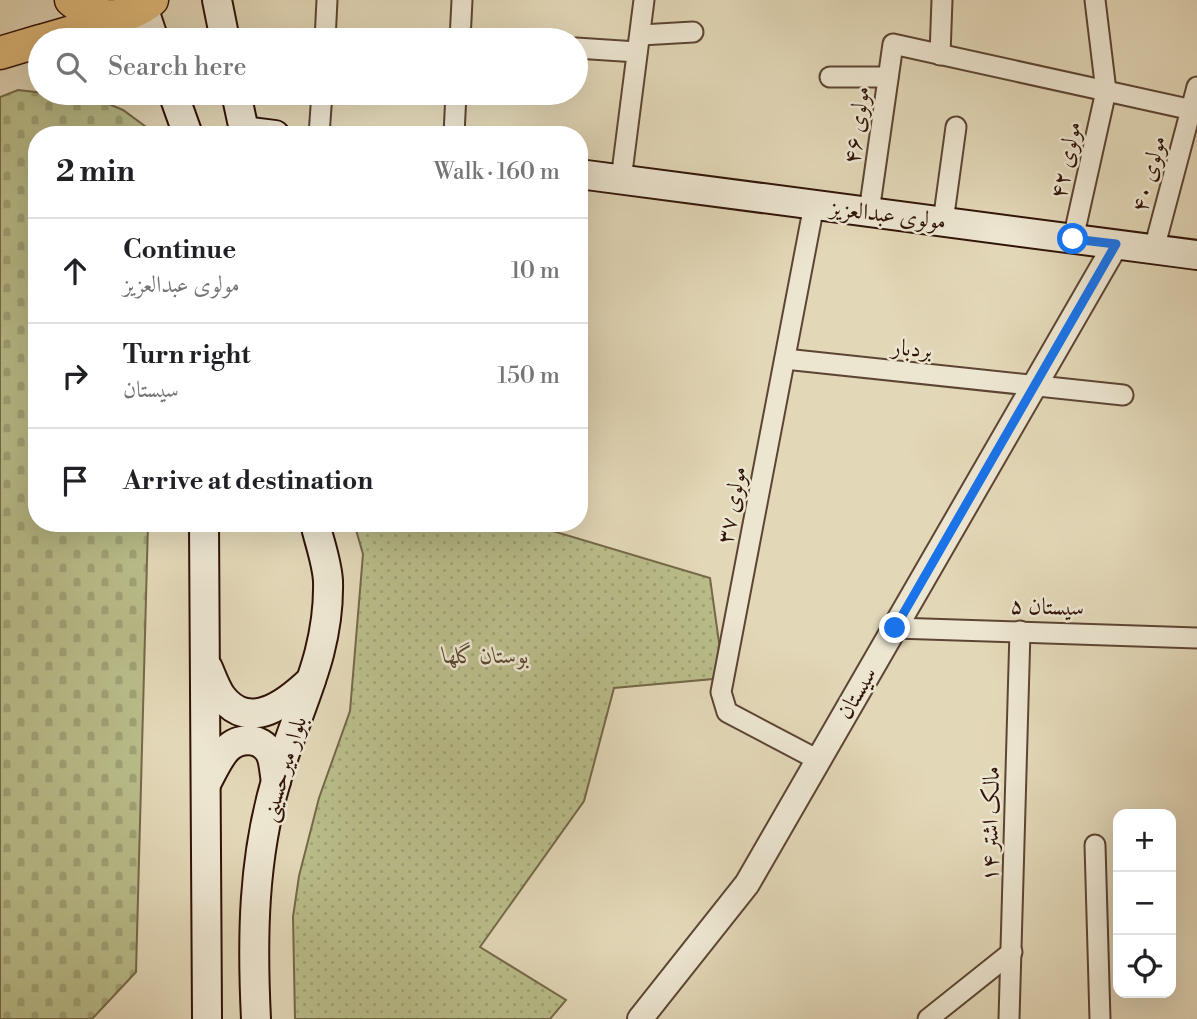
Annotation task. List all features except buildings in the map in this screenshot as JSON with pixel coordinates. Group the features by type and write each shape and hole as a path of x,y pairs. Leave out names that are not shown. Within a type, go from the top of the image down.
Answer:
{"main road":[{"path":"71,0 103,17 139,8"},
{"path":"217,0 223,28"},
{"path":"139,8 148,28"},
{"path":"80,28 139,8"},
{"path":"0,53 28,45"},
{"path":"177,105 185,126"},
{"path":"239,105 243,126"},
{"name":"مولوی عبدالعزیز","path":"588,175 1197,255"},
{"path":"204,532 207,1019"},
{"name":"بلوار میرحسینی","path":"256,1019 252,935 258,865 276,781 315,677 326,635 328,578 317,532"},
{"path":"205,662 223,698 237,710 256,714 272,711 290,701 315,677"},
{"path":"206,784 226,750 237,742 250,740 261,743 270,753 276,781"}],"street":[{"path":"326,28 327,0"},
{"path":"461,28 463,0"},
{"path":"621,180 644,0"},
{"path":"942,0 940,55 1194,111"},
{"name":"مولوی ۴۲","path":"1073,239 1106,91 1095,0"},
{"path":"588,47 639,43 693,32"},
{"name":"مولوی ۴۶","path":"869,212 893,44 940,55"},
{"path":"830,76 888,77"},
{"name":"مولوی ۴۰","path":"1154,249 1194,111 1197,87"},
{"path":"320,126 321,105"},
{"path":"454,126 455,105"},
{"path":"943,222 956,127"},
{"name":"مولوی ۳۷","path":"814,205 721,692 727,712 818,760"},
{"name":"سیستان","path":"640,1019 747,884 1116,244"},
{"name":"بردبار","path":"785,359 1033,388 1122,395"},
{"name":"سیستان ۵","path":"895,628 1197,638"},
{"name":"مالک اشتر ۱۴","path":"1009,1019 1020,631"},
{"path":"1095,845 1100,1019"},
{"path":"928,1019 1012,952"}],"green space":[{"path":"18,90 28,91 28,105 111,105 145,126 28,126 28,532 148,532 136,972 92,1019 0,1019 0,97"},
{"name":"بوستان گلها","path":"357,532 556,532 710,578 724,678 614,688 584,801 480,947 566,1000 550,1019 295,1019 293,917 299,876 319,798 350,711 363,554"}],"route":[{"path":"895,628 1116,244 1073,239"}]}
